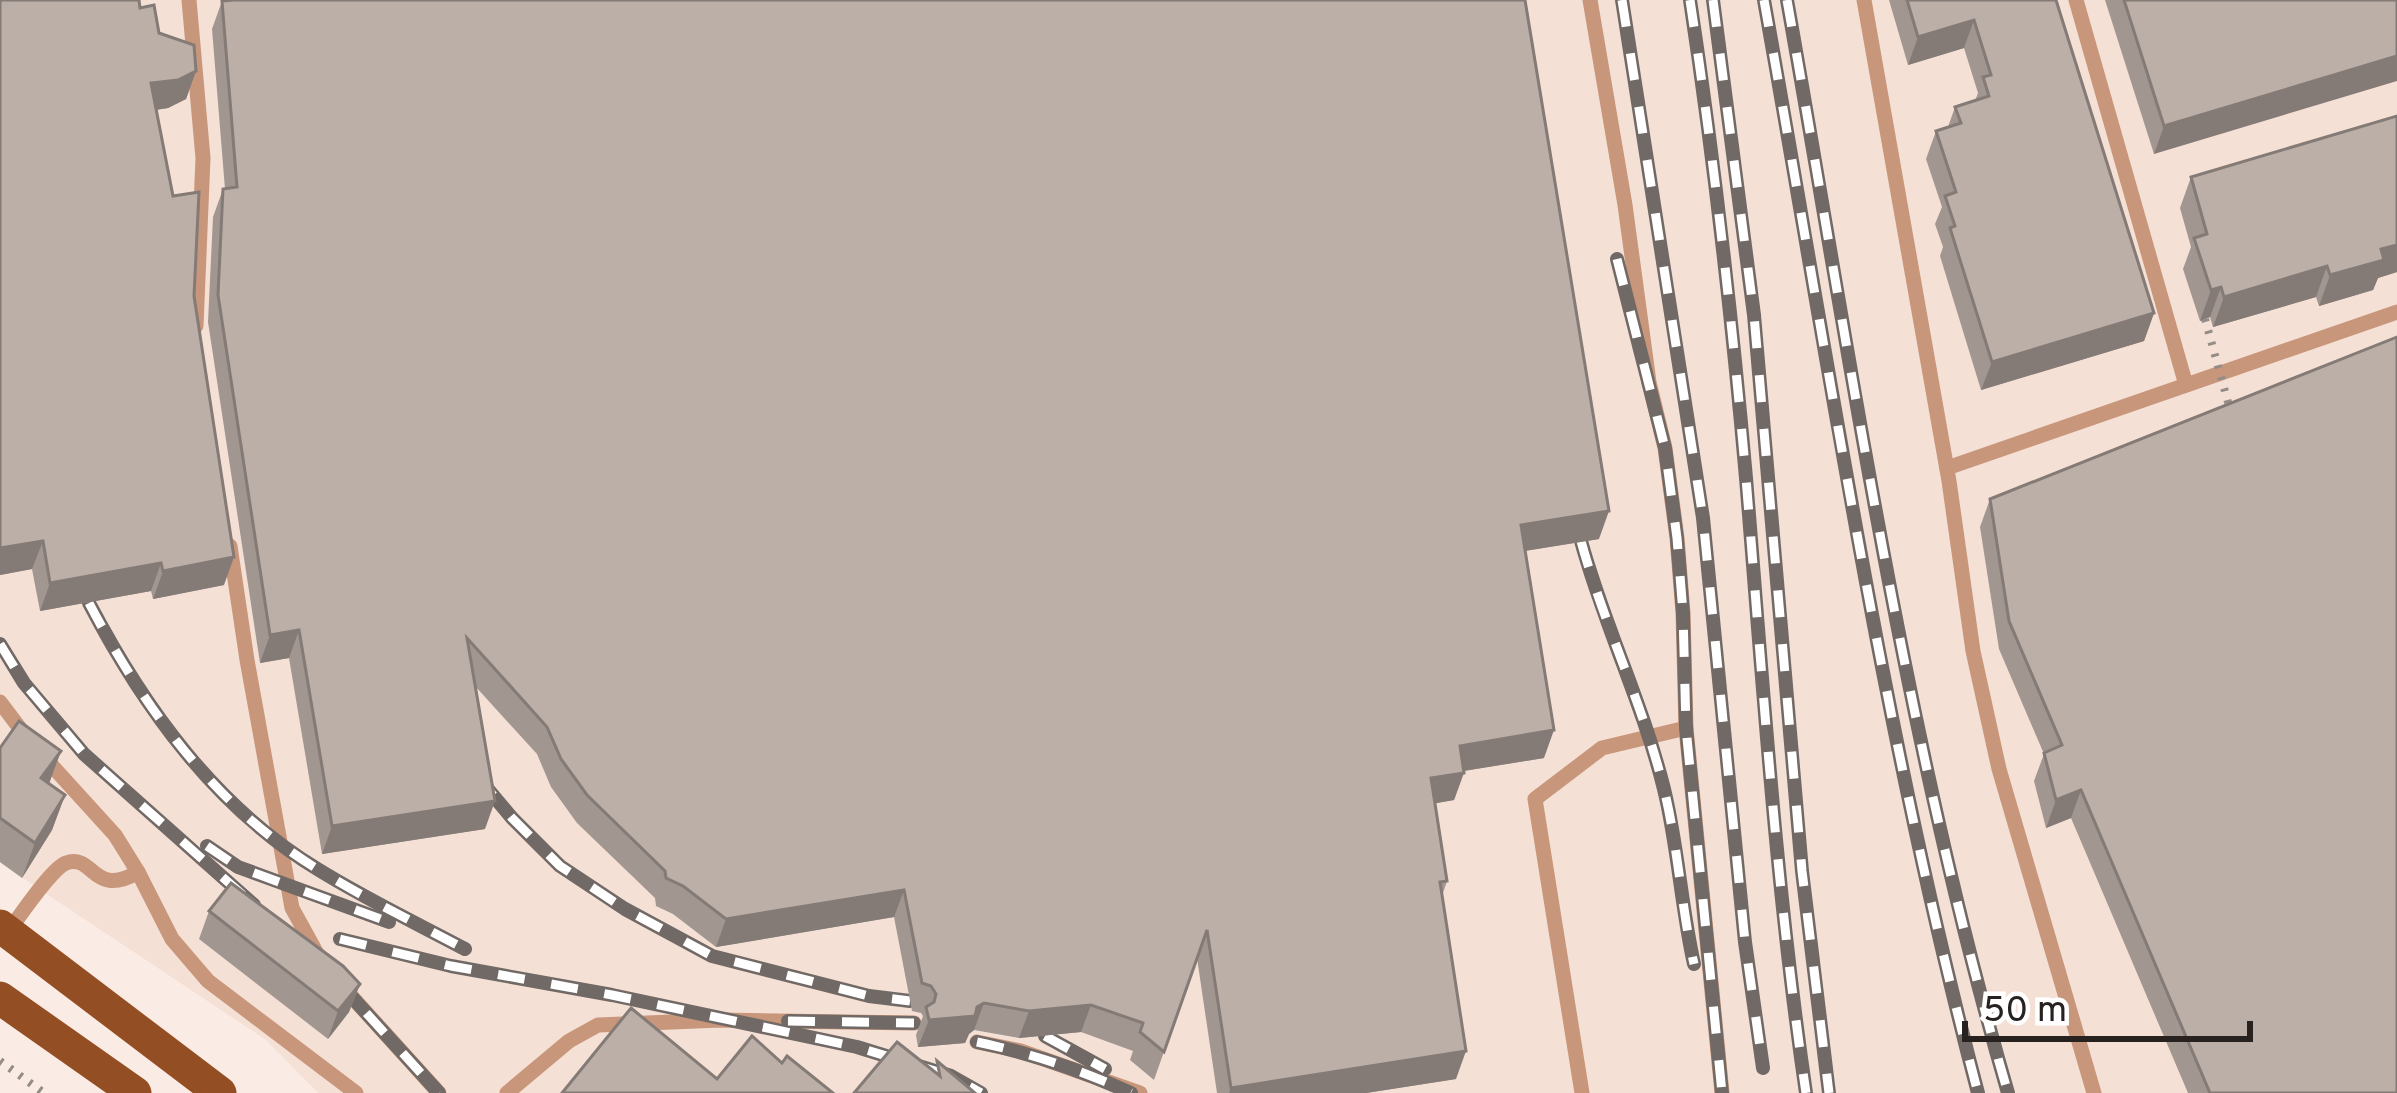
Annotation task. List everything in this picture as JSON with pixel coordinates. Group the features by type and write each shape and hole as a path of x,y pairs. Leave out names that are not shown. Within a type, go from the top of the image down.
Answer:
{"main road":[{"path":"4,929 220,1093"},
{"path":"0,998 135,1093"}],"lane":[{"path":"192,0 203,158 199,345"},
{"path":"1590,0 1649,382 1671,493 1683,613 1686,728 1722,1093"},
{"path":"1864,0 1947,467 1973,651 1999,770 2094,1093"},
{"path":"2076,0 2186,385"},
{"path":"1947,467 2397,312"},
{"path":"226,525 292,908 323,967 439,1093"},
{"path":"0,702 116,835 172,939 208,981 356,1093"},
{"path":"0,716 20,729"},
{"path":"1582,1093 1535,799 1603,748 1686,728"},
{"path":"4,929 67,863 83,865 118,883 138,872"},
{"path":"507,1093 569,1041 598,1024 721,1020 914,1023"},
{"path":"977,1042 1140,1093"}],"path":[{"path":"2205,319 2234,425"},
{"path":"0,1061 44,1093"}],"shaded area":[{"path":"0,0 2397,0 2397,1093 318,1093 266,1040 0,863"}],"building":[{"path":"0,0 139,0 140,8 154,5 159,33 194,45 196,71 178,80 151,83 173,196 199,192 194,296 234,557 163,571 161,563 50,583 43,541 0,548"},
{"path":"1525,0 1609,511 1521,525 1554,730 1460,746 1464,773 1431,778 1447,881 1440,882 1466,1051 1231,1088 1207,930 1164,1052 1140,1032 1143,1023 1091,1005 1029,1011 984,1003 975,1016 929,1020 926,1007 936,994 922,983 904,890 726,919 666,878 665,871 587,795 561,759 547,727 467,638 495,801 332,826 299,630 270,635 218,295 223,189 237,187 222,1"},
{"path":"1907,0 2056,0 2154,313 1992,362 1950,228 1955,226 1945,196 1956,192 1936,131 1961,123 1955,107 1989,96 1983,77 1991,75 1974,20 1918,37"},
{"path":"2124,0 2397,0 2397,56 2164,126"},
{"path":"2397,116 2397,245 2381,249 2384,260 2330,275 2327,266 2224,297 2221,287 2211,290 2194,238 2207,234 2191,177"},
{"path":"2397,337 2397,1093 2210,1093 2081,790 2056,800 2044,753 2062,745 2009,621 1990,499"},
{"path":"19,721 61,751 41,778 65,795 35,843 0,818 0,748"},
{"path":"231,883 343,966 360,984 338,1011 209,911"},
{"path":"631,1008 717,1079 752,1036 782,1063 787,1056 833,1093 562,1093"},
{"path":"897,1042 940,1076 937,1061 975,1093 854,1093"}],"railway":[{"path":"1622,0 1703,518 1745,942 1763,1068"},
{"path":"1690,0 1728,298 1778,863 1806,1093"},
{"path":"1713,0 1754,315 1802,871 1829,1093"},
{"path":"1764,0 1886,686 1978,1093"},
{"path":"1787,0 1910,687 1971,959 2008,1093"},
{"path":"1617,259 1665,448 1677,538 1686,728 1722,1093"},
{"path":"1581,541 1664,789 1694,964"},
{"path":"89,603 159,717 247,817 319,870 465,949"},
{"path":"0,644 24,683 84,754 254,905"},
{"path":"476,775 560,866 625,909 712,956 869,996 910,1001"},
{"path":"207,846 238,867 389,922"},
{"path":"340,939 451,966 857,1047 951,1076 981,1093"},
{"path":"330,973 439,1093"},
{"path":"788,1021 914,1023"},
{"path":"1045,1036 1105,1069"},
{"path":"977,1042 1055,1063 1131,1093"}]}
